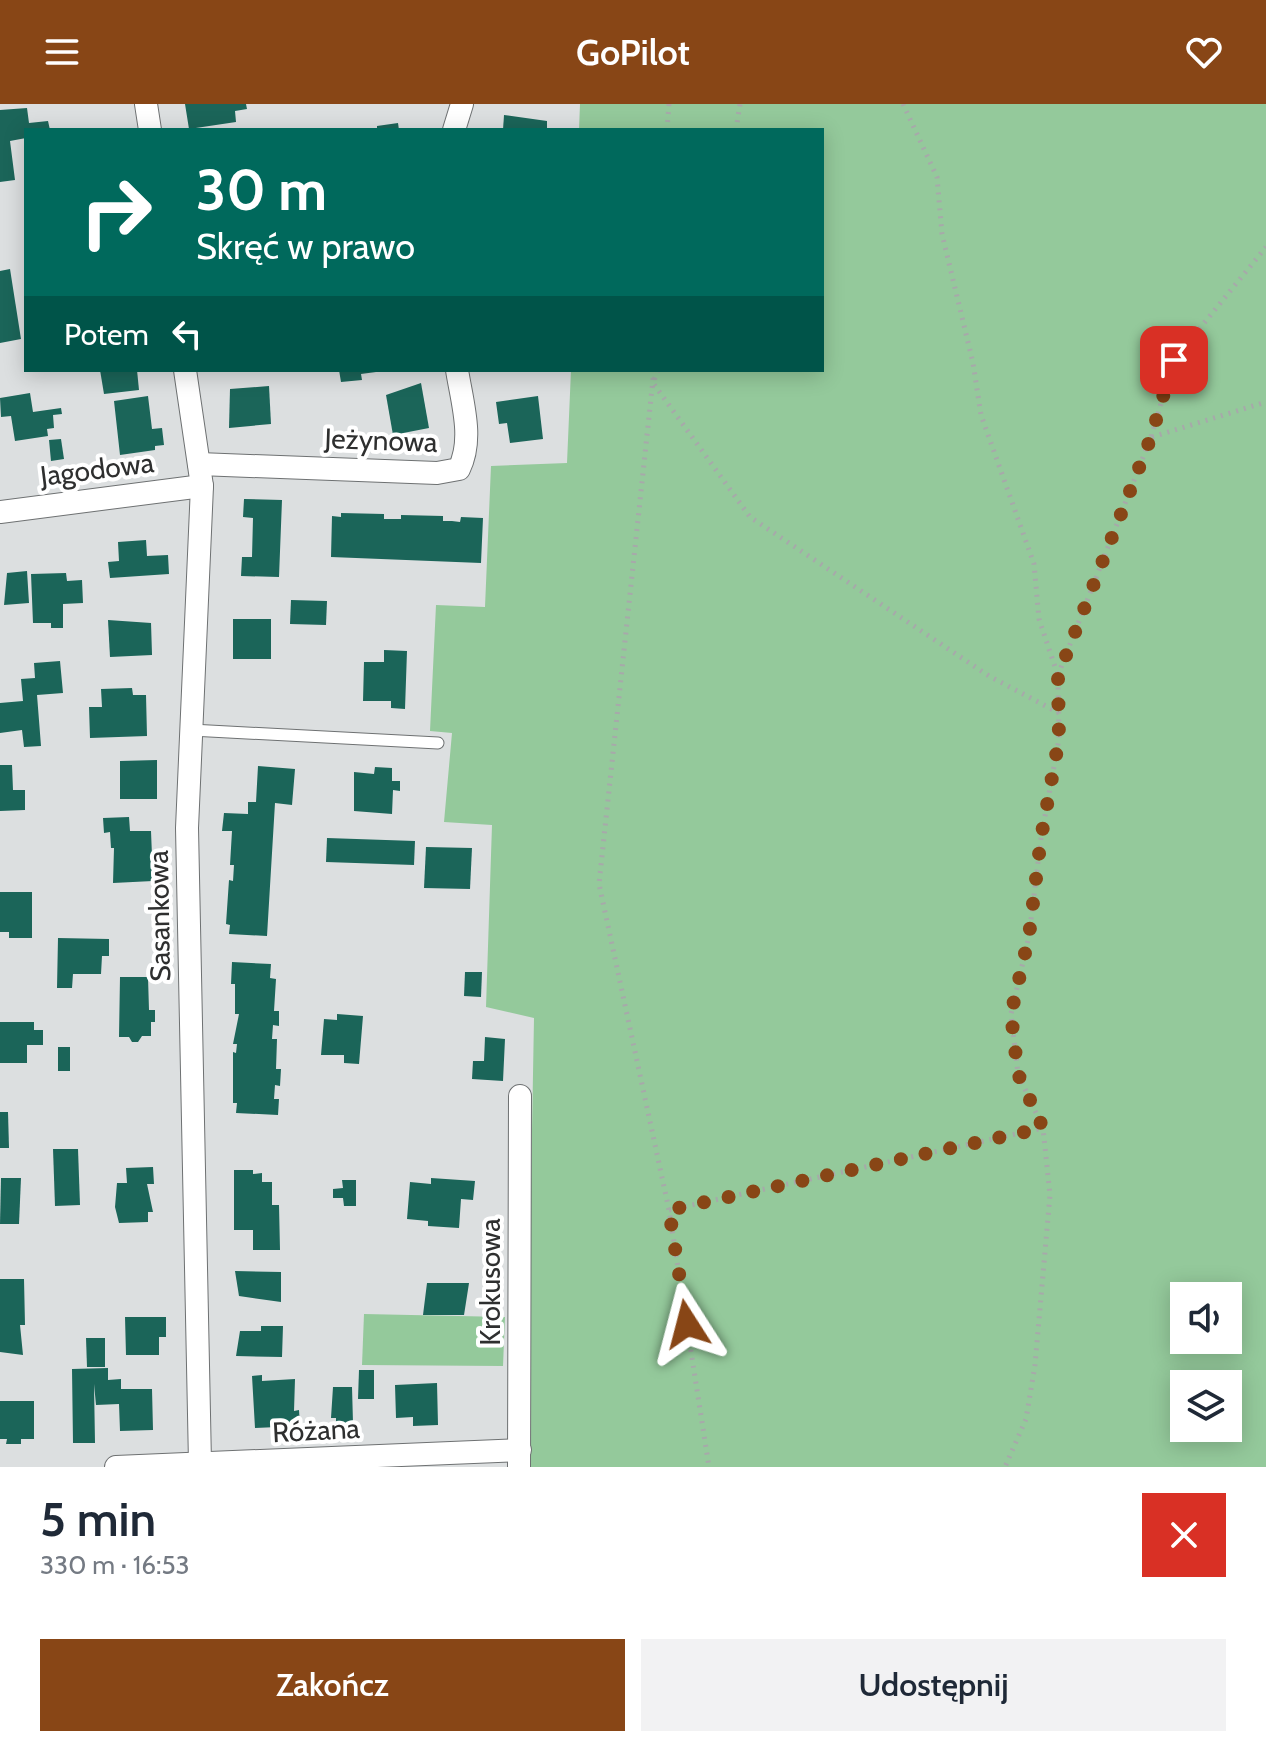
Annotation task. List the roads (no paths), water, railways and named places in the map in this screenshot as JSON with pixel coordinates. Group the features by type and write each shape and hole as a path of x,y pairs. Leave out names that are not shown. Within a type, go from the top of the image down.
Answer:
{"street":[{"path":"146,104 150,128"},
{"path":"455,128 462,104"},
{"name":"Sasankowa","path":"185,372 200,475 187,828 200,1463"},
{"name":"Jeżynowa","path":"200,475 437,473 459,469 466,456 467,439 457,372"},
{"name":"Jagodowa","path":"0,512 200,475"},
{"name":"Krokusowa","path":"520,1096 520,1459"},
{"name":"Różana","path":"116,1467 520,1459"}],"lane":[{"path":"191,730 438,743"}]}
